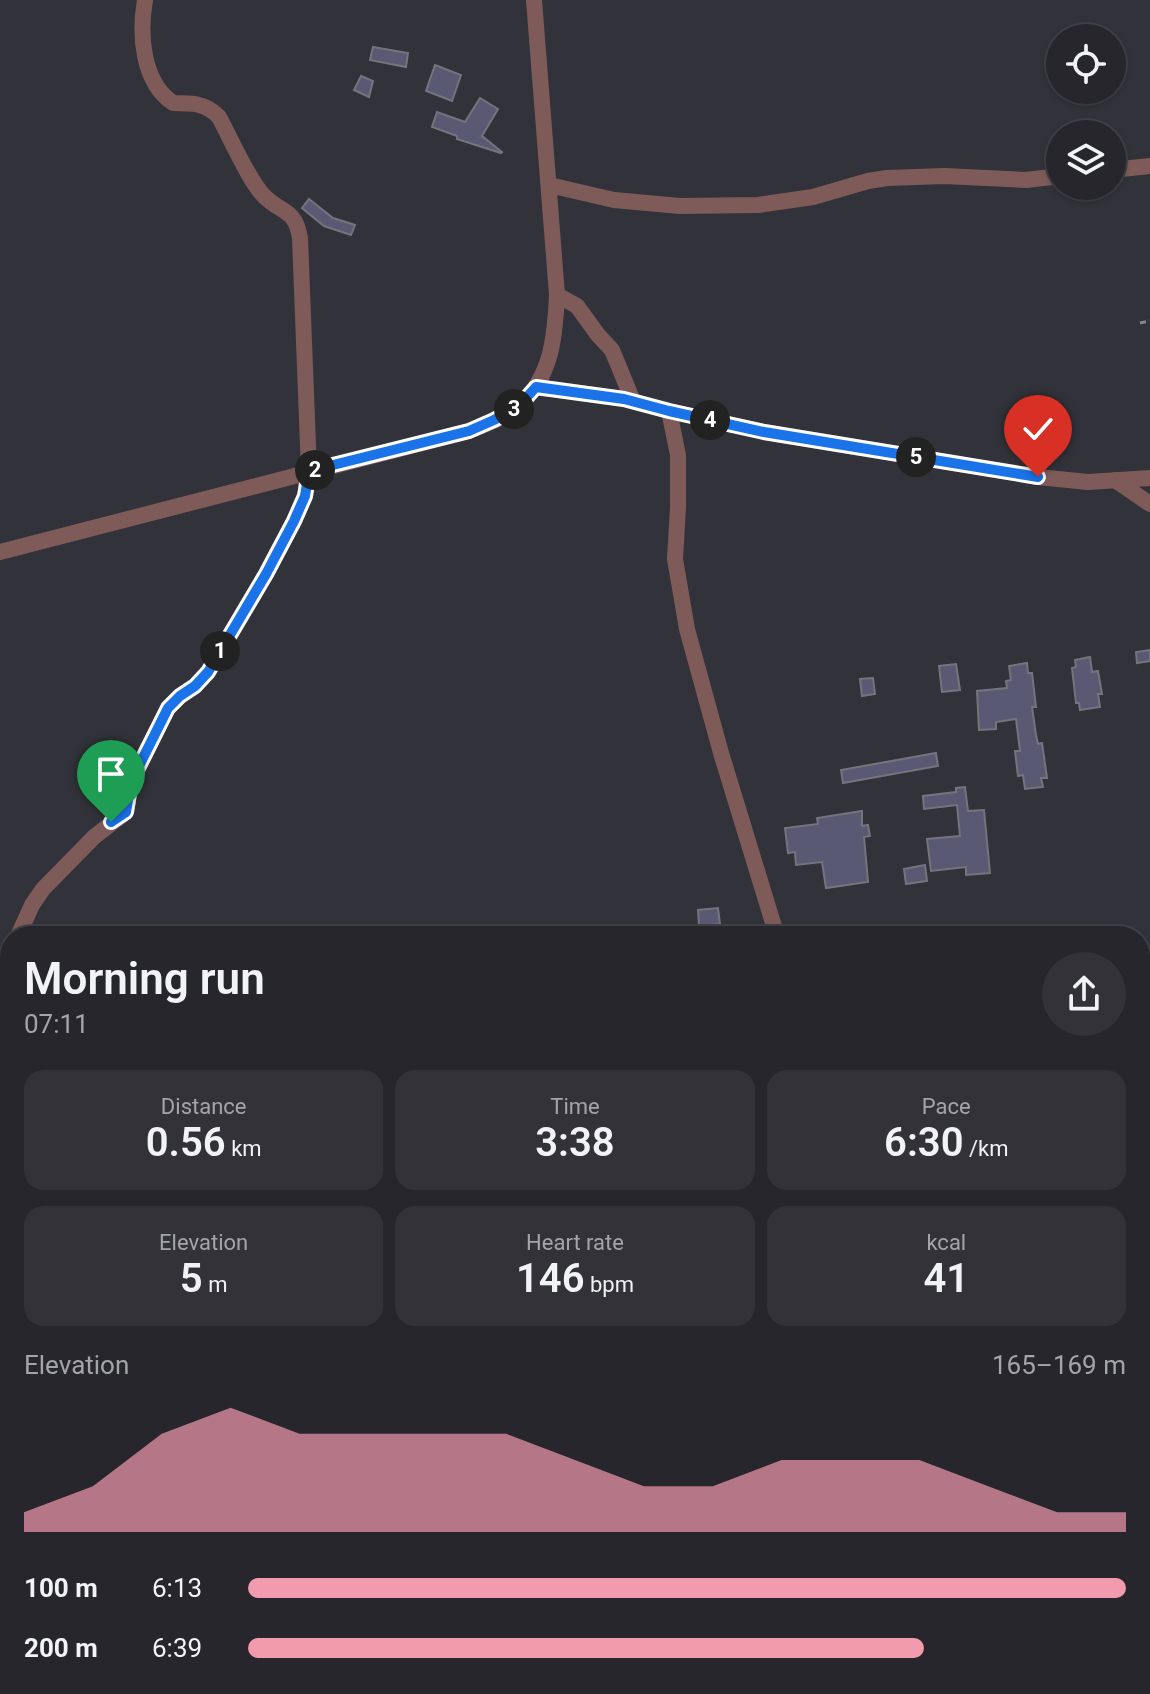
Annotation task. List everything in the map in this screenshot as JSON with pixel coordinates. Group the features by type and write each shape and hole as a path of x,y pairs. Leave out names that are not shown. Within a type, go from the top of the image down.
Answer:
{"street":[{"path":"23,926 43,889 94,837 126,812 131,782 168,708 208,672 294,521 305,496 309,471 298,224 259,190 213,110 199,104 173,103 159,90 148,70 145,54 142,23 145,0"},
{"path":"0,552 469,431 518,407 545,372 556,326 557,295 534,0"},
{"path":"1126,169 1150,166"},
{"path":"549,185 614,200 680,206 758,205 813,197 887,178 1046,178"},
{"path":"557,295 577,306 612,350 633,401"},
{"path":"536,387 633,401 764,432 1038,477 1088,482 1150,478"},
{"path":"669,411 678,455 675,559 687,629 774,926"},
{"path":"1115,480 1150,504"}],"path":[{"path":"1140,323 1150,321"}],"building":[{"path":"373,47 408,53 406,67 370,60"},
{"path":"435,65 461,75 452,101 426,91"},
{"path":"361,76 373,81 369,97 354,90"},
{"path":"480,98 498,109 482,136 501,153 457,139 457,136 432,127 437,112 465,122"},
{"path":"309,199 333,218 355,225 351,235 324,226 302,208"},
{"path":"1150,650 1150,661 1137,663 1136,652"},
{"path":"1090,657 1092,672 1098,671 1102,694 1098,694 1100,707 1080,710 1079,703 1076,703 1072,668 1076,667 1075,660"},
{"path":"1027,663 1028,673 1032,673 1036,735 1038,744 1042,743 1047,778 1041,778 1043,787 1025,789 1023,775 1018,776 1015,751 1020,751 1016,719 996,722 996,729 979,730 977,691 1007,688 1006,681 1011,680 1009,666"},
{"path":"956,664 960,690 942,692 939,666"},
{"path":"873,678 875,694 862,696 860,679"},
{"path":"936,753 938,766 843,783 841,770"},
{"path":"965,787 968,811 984,810 990,873 966,875 966,867 931,871 927,839 960,836 957,805 924,809 923,796 956,792 956,788"},
{"path":"862,811 862,826 868,825 870,836 864,837 868,882 826,888 822,862 796,865 795,852 788,853 785,828 818,824 817,818"},
{"path":"925,865 927,881 906,884 904,869"},
{"path":"718,908 720,924 699,926 698,910"}],"route":[{"path":"111,822 126,812 131,782 168,708 208,672 266,574 305,496 309,471 469,431 518,407 536,387 624,399 764,432 1038,477"}]}
